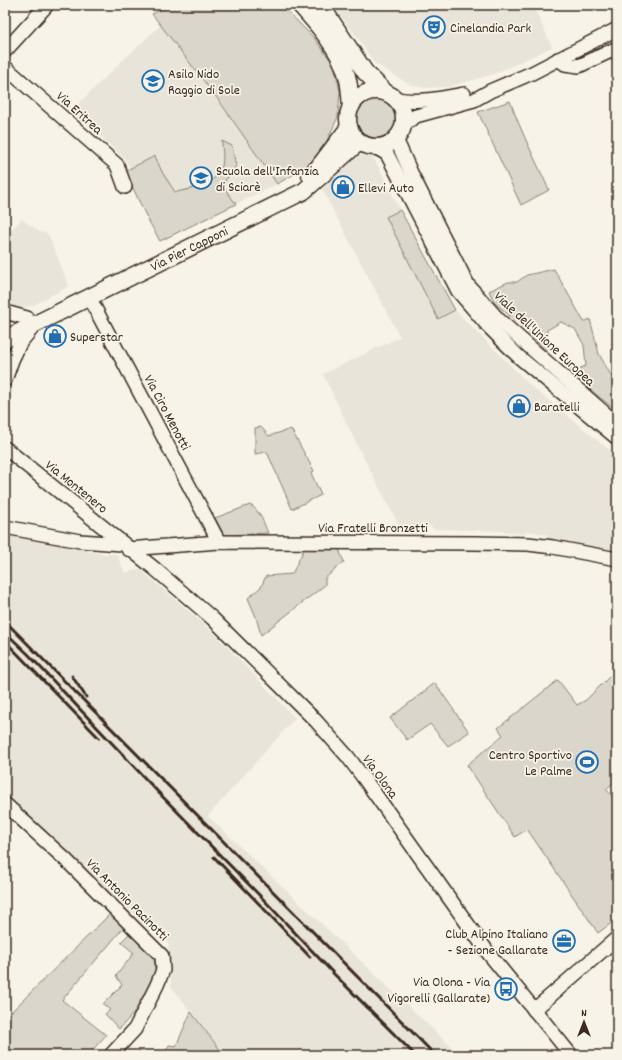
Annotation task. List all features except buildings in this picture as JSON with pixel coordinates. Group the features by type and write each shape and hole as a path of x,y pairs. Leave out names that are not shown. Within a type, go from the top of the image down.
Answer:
{"main road":[{"path":"300,5 326,35 343,63 347,76 351,107"},
{"path":"319,5 350,47 365,72 391,96 403,108 404,124 402,132 396,140 383,147 368,146 354,137 349,127 348,117 351,107 357,98 365,93 375,90 391,96"},
{"name":"Via Pier Capponi","path":"5,339 31,320 297,185 316,169 349,127"},
{"name":"Via Pier Capponi","path":"5,328 31,320 90,297 304,191 357,144 368,146"}],"street":[{"path":"5,51 48,5"},
{"path":"404,124 416,116 474,100 617,29"},
{"path":"558,59 565,64 578,66 617,48"},
{"name":"Via Eritrea","path":"5,66 117,165 125,187"},
{"path":"391,96 418,100 450,97 472,92 490,91"},
{"name":"Viale dell'Unione Europea","path":"396,140 412,175 468,285 499,320 617,424"},
{"name":"Viale dell'Unione Europea","path":"368,146 387,154 458,291 488,326 519,357 617,438"},
{"name":"Via Ciro Menotti","path":"90,297 219,542"},
{"path":"5,312 31,320 12,360 5,380"},
{"name":"Via Montenero","path":"5,448 125,546"},
{"name":"Via Fratelli Bronzetti","path":"5,527 80,541 125,546 219,542 528,544 617,559"},
{"name":"Via Olona","path":"125,546 217,623 316,721 348,757 466,923 534,1010 572,1055"},
{"name":"Via Antonio Pacinotti","path":"5,804 67,861 162,956 163,970 151,998 134,1029 111,1055"},
{"path":"534,1010 617,938"}],"shaded area":[{"path":"170,5 280,5 315,39 334,65 340,91 338,117 322,151 308,166 277,184 220,102 152,14"},
{"path":"332,5 533,5 552,47 494,74 448,87 424,88 409,84 374,63 360,41"},
{"path":"161,25 220,102 277,184 160,241 146,216 125,171 130,169 126,160 83,120 76,122 68,114"},
{"path":"376,97 391,103 397,118 391,133 376,139 361,133 355,118 361,103"},
{"path":"510,101 549,190 521,205 478,112"},
{"path":"222,141 232,146 236,166 222,185 236,204 160,241 146,216 125,171 155,156 162,172 175,192 203,185 216,177 220,172 223,160"},
{"path":"359,155 371,156 376,162 400,210 387,217 438,319 455,310 531,386 617,456 617,555 547,540 548,535 527,531 524,534 503,531 433,529 430,525 411,533 403,533 358,447 323,374 400,337 322,189"},
{"path":"400,210 455,310 438,319 386,217"},
{"path":"21,219 40,232 48,234 69,286 32,306 19,308 5,306 5,238"},
{"path":"554,269 584,322 590,319 599,354 617,386 617,411 573,376 571,369 578,369 586,366 584,345 575,329 561,322 547,330 546,351 524,328 495,303 489,291 508,282 517,282 527,275"},
{"path":"261,427 269,436 291,429 314,471 311,473 321,495 292,509 267,452 255,454 255,428"},
{"path":"250,505 259,514 268,533 224,535 215,518"},
{"path":"5,535 104,554 117,554 125,573 140,569 213,632 295,718 208,816 460,1055 224,1055 171,986 168,943 5,798"},
{"path":"338,547 344,562 325,578 325,585 261,635 256,617 248,598 261,587 266,576 292,574 304,549"},
{"path":"617,669 617,780 606,789 617,802 617,919 598,933 527,829 515,837 467,765 503,735 498,728 558,680 577,705 586,700"},
{"path":"435,683 469,732 448,746 430,724 407,740 390,718"},
{"path":"110,914 124,927 62,1000 106,1035 88,1055 5,1055 5,1018"},
{"path":"130,933 153,956 155,972 135,1012 119,1029 105,1014 110,1010 103,1004 122,985 116,976 134,953 121,942"},
{"path":"191,1012 224,1055 164,1055 169,1045 176,1046"}],"railway":[{"path":"5,621 435,1055"},
{"path":"5,632 28,654 157,791 334,974 415,1055"},
{"path":"5,641 99,738"},
{"path":"72,676 86,697"},
{"path":"214,857 310,957"}],"place":[{"name":"Cinelandia Park","path":"434,27"},
{"name":"Asilo Nido Raggio di Sole","path":"153,81"},
{"name":"Scuola dell'Infanzia di Sciarè","path":"201,178"},
{"name":"Ellevi Auto","path":"343,187"},
{"name":"Superstar","path":"55,336"},
{"name":"Baratelli","path":"519,406"},
{"name":"Centro Sportivo Le Palme","path":"587,762"},
{"name":"Club Alpino Italiano - Sezione Gallarate","path":"564,941"},
{"name":"Via Olona - Via Vigorelli (Gallarate)","path":"506,989"}]}
